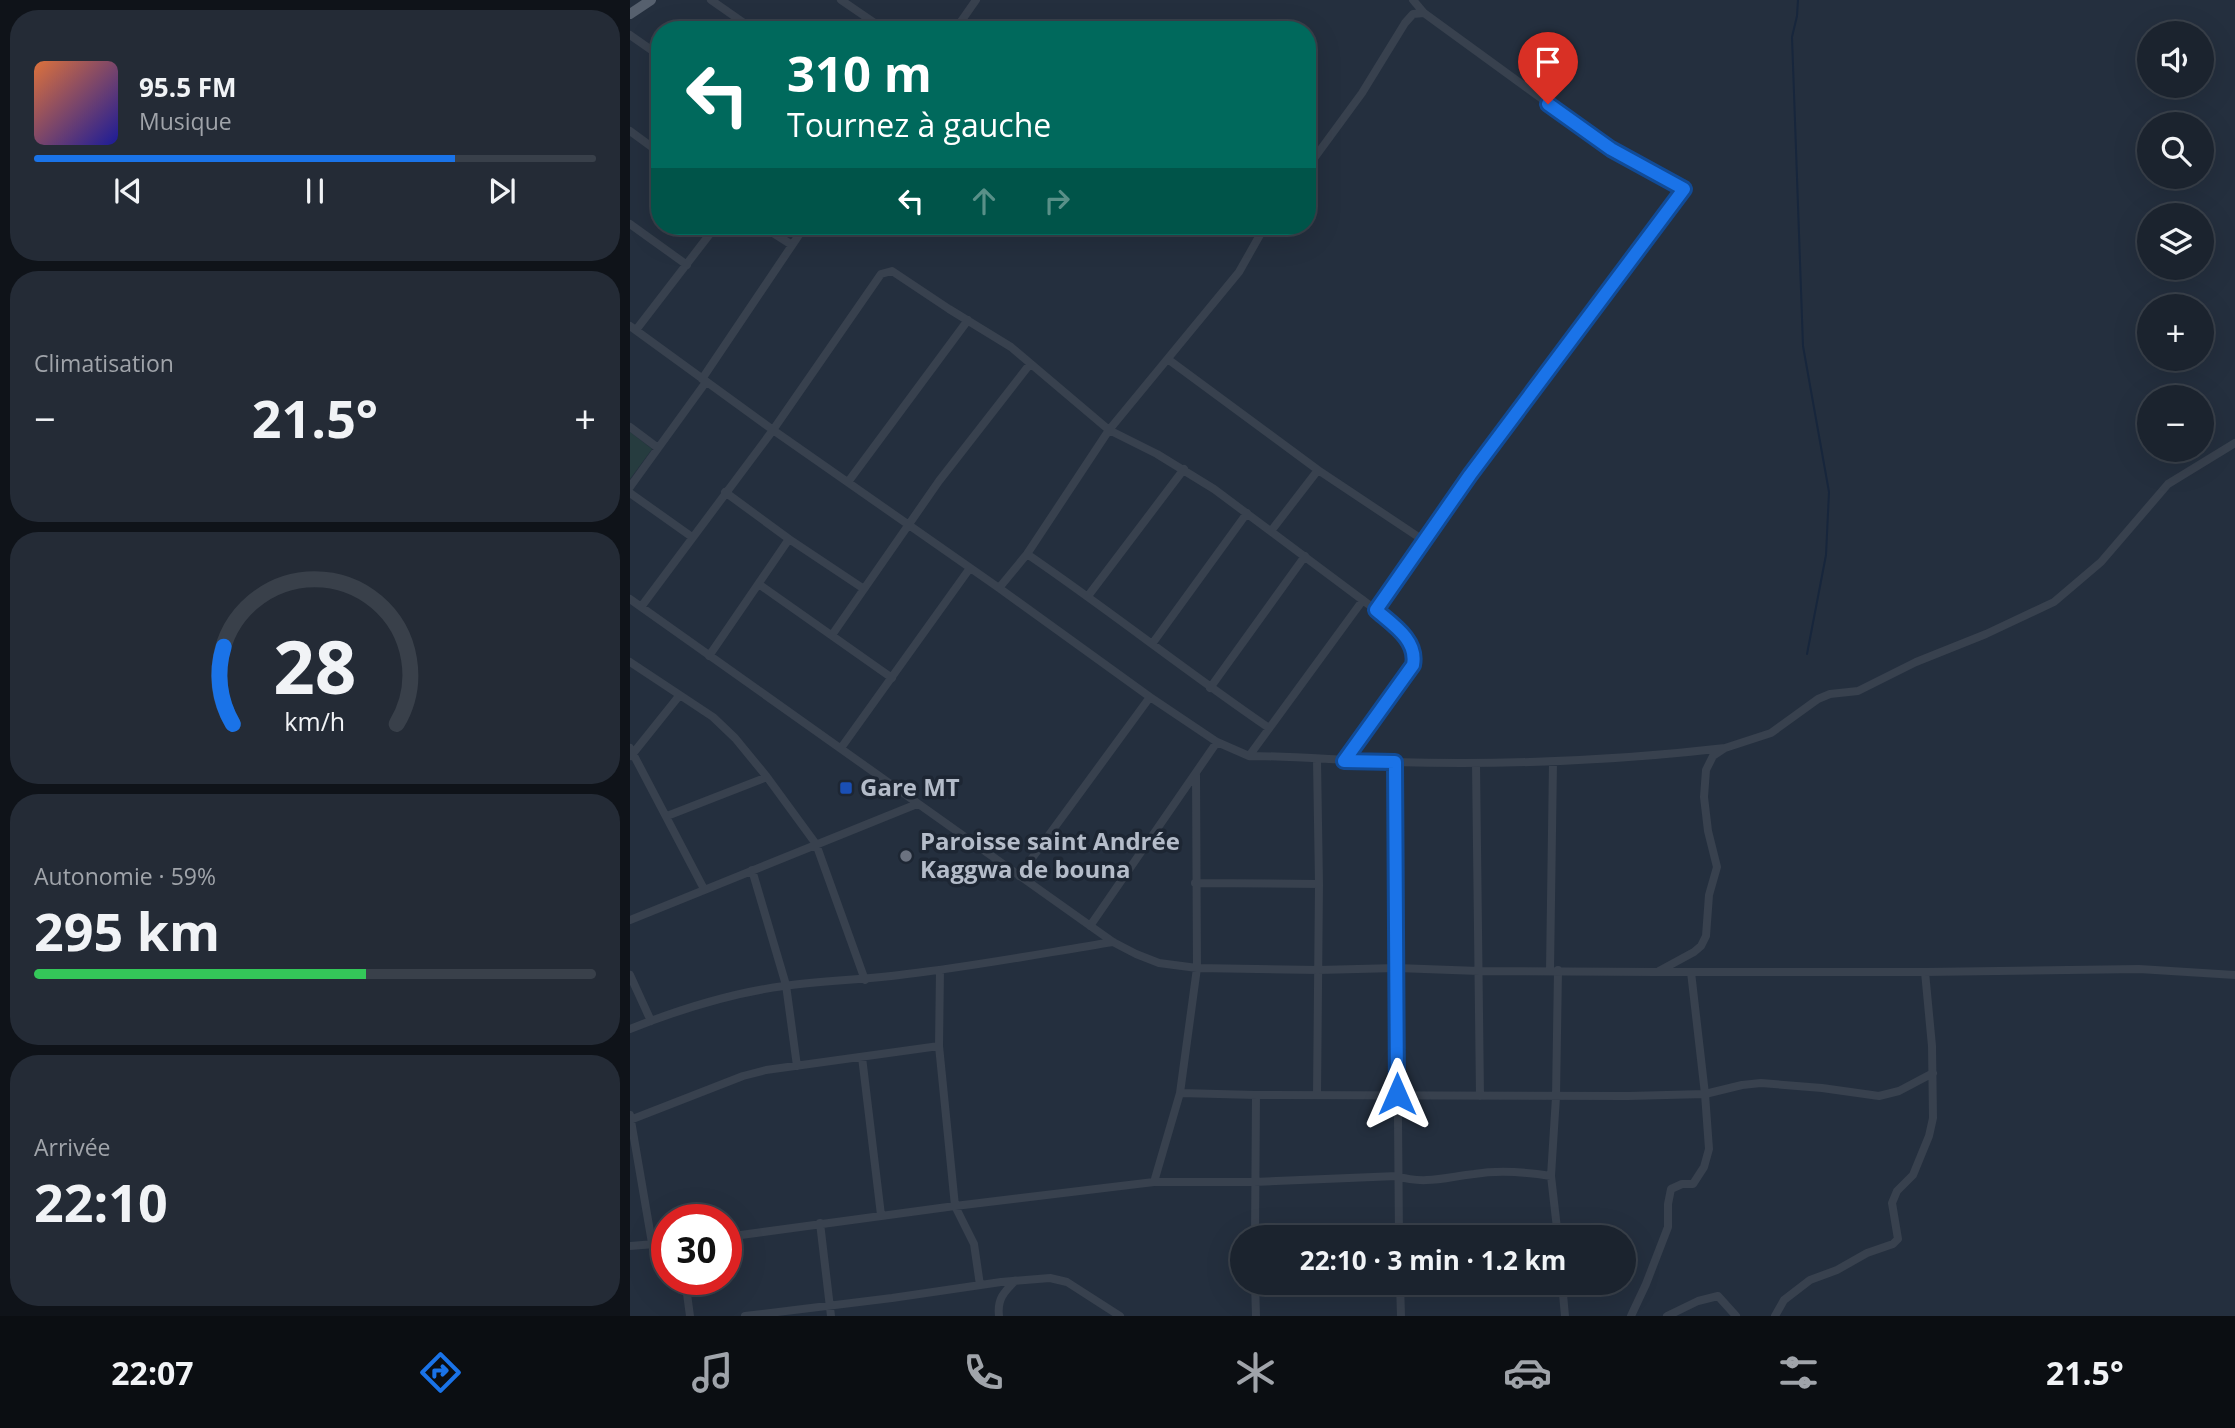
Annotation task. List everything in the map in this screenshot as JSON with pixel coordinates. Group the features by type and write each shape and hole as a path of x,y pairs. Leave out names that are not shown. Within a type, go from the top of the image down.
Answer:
{"main road":[{"path":"630,14 646,1"}],"street":[{"path":"711,0 741,21"},
{"path":"841,0 872,21"},
{"path":"961,21 976,0"},
{"path":"1376,610 1423,540 1684,189 1611,149 1424,13 1413,0"},
{"path":"1316,156 1362,93 1405,23 1413,14 1424,13"},
{"path":"630,35 651,50"},
{"path":"630,131 651,146"},
{"path":"630,224 687,265"},
{"path":"709,235 633,328 907,525 1217,742 1249,756 1476,763 1609,760 1725,748"},
{"path":"776,235 792,245"},
{"path":"630,487 799,235"},
{"path":"999,588 1027,554 1110,430 1239,272 1260,235"},
{"path":"641,607 773,430 885,271 892,271 997,337 1110,430 1184,469 1247,513 1376,610 1410,644 1415,657 1413,665 1344,761"},
{"path":"848,482 968,320"},
{"path":"1169,360 1318,470 1423,540"},
{"path":"832,635 907,525 1030,363"},
{"path":"630,427 658,448"},
{"path":"1656,972 1694,952 1706,936 1709,895 1717,867 1707,824 1704,785 1709,761 1715,754 1770,733 1818,699 1836,693 1858,691 1916,662 2049,605 2067,593 2101,562 2168,484 2235,443"},
{"path":"1088,596 1184,469"},
{"path":"1271,531 1318,470"},
{"path":"725,492 864,589"},
{"path":"630,493 692,537"},
{"path":"1152,644 1247,513"},
{"path":"709,656 789,539"},
{"path":"1027,554 1269,728"},
{"path":"1210,688 1305,556"},
{"path":"841,748 970,568"},
{"path":"760,585 892,678"},
{"path":"630,599 1113,942 1147,959 1169,965 1318,970 1397,968 1656,972 2139,969 2235,975"},
{"path":"1249,756 1363,600"},
{"path":"630,662 713,717 735,738 767,777 816,844 865,980"},
{"path":"679,696 631,753 704,889"},
{"path":"1019,876 1150,697"},
{"path":"1090,926 1217,742"},
{"path":"1317,760 1320,884 1317,1095"},
{"path":"1395,762 1399,1225"},
{"path":"1553,762 1556,1097 1551,1176 1557,1225"},
{"path":"1476,763 1479,1096"},
{"path":"1154,1182 1180,1093 1197,968 1196,775"},
{"path":"667,816 767,777"},
{"path":"630,920 917,804"},
{"path":"752,870 786,985 797,1066"},
{"path":"1195,883 1320,884"},
{"path":"630,1029 723,998 786,985 865,980 1113,942"},
{"path":"940,970 939,1046 955,1206 974,1244 980,1285"},
{"path":"1631,1316 1668,1227 1671,1189 1682,1184 1693,1184 1702,1172 1709,1150 1691,972"},
{"path":"1774,1316 1784,1300 1810,1280 1896,1241 1898,1235 1892,1215 1892,1203 1897,1191 1913,1175 1932,1128 1933,1073 1925,972"},
{"path":"630,975 651,1021"},
{"path":"651,1237 631,1118 766,1070 939,1046"},
{"path":"862,1057 881,1215"},
{"path":"1180,1093 1256,1096 1397,1094 1556,1097 1705,1094 1761,1083 1879,1096 1899,1091 1933,1073"},
{"path":"1255,1225 1256,1096"},
{"path":"742,1235 1154,1182 1397,1177 1430,1181 1499,1172 1551,1176"},
{"path":"820,1223 831,1316"},
{"path":"630,1246 651,1243"},
{"path":"745,1316 1042,1278 1057,1278 1091,1296 1120,1316"},
{"path":"999,1316 998,1308 1003,1291 1015,1280"},
{"path":"687,1295 690,1316"},
{"path":"1255,1295 1256,1316"},
{"path":"1400,1295 1401,1316"},
{"path":"1563,1295 1564,1316"},
{"path":"1667,1316 1698,1301 1718,1296 1736,1316"}],"green space":[{"path":"630,432 652,449 630,479"}],"waterway":[{"path":"1798,0 1792,37 1803,346 1829,492 1826,555 1807,654"}],"place":[{"name":"Gare MT","path":"846,788"},
{"name":"Paroisse saint Andrée Kaggwa de bouna","path":"906,856"}],"route":[{"path":"1397,1094 1395,762 1344,761 1413,665 1415,657 1406,637 1376,610 1470,475 1684,189 1611,149 1548,104"}]}
